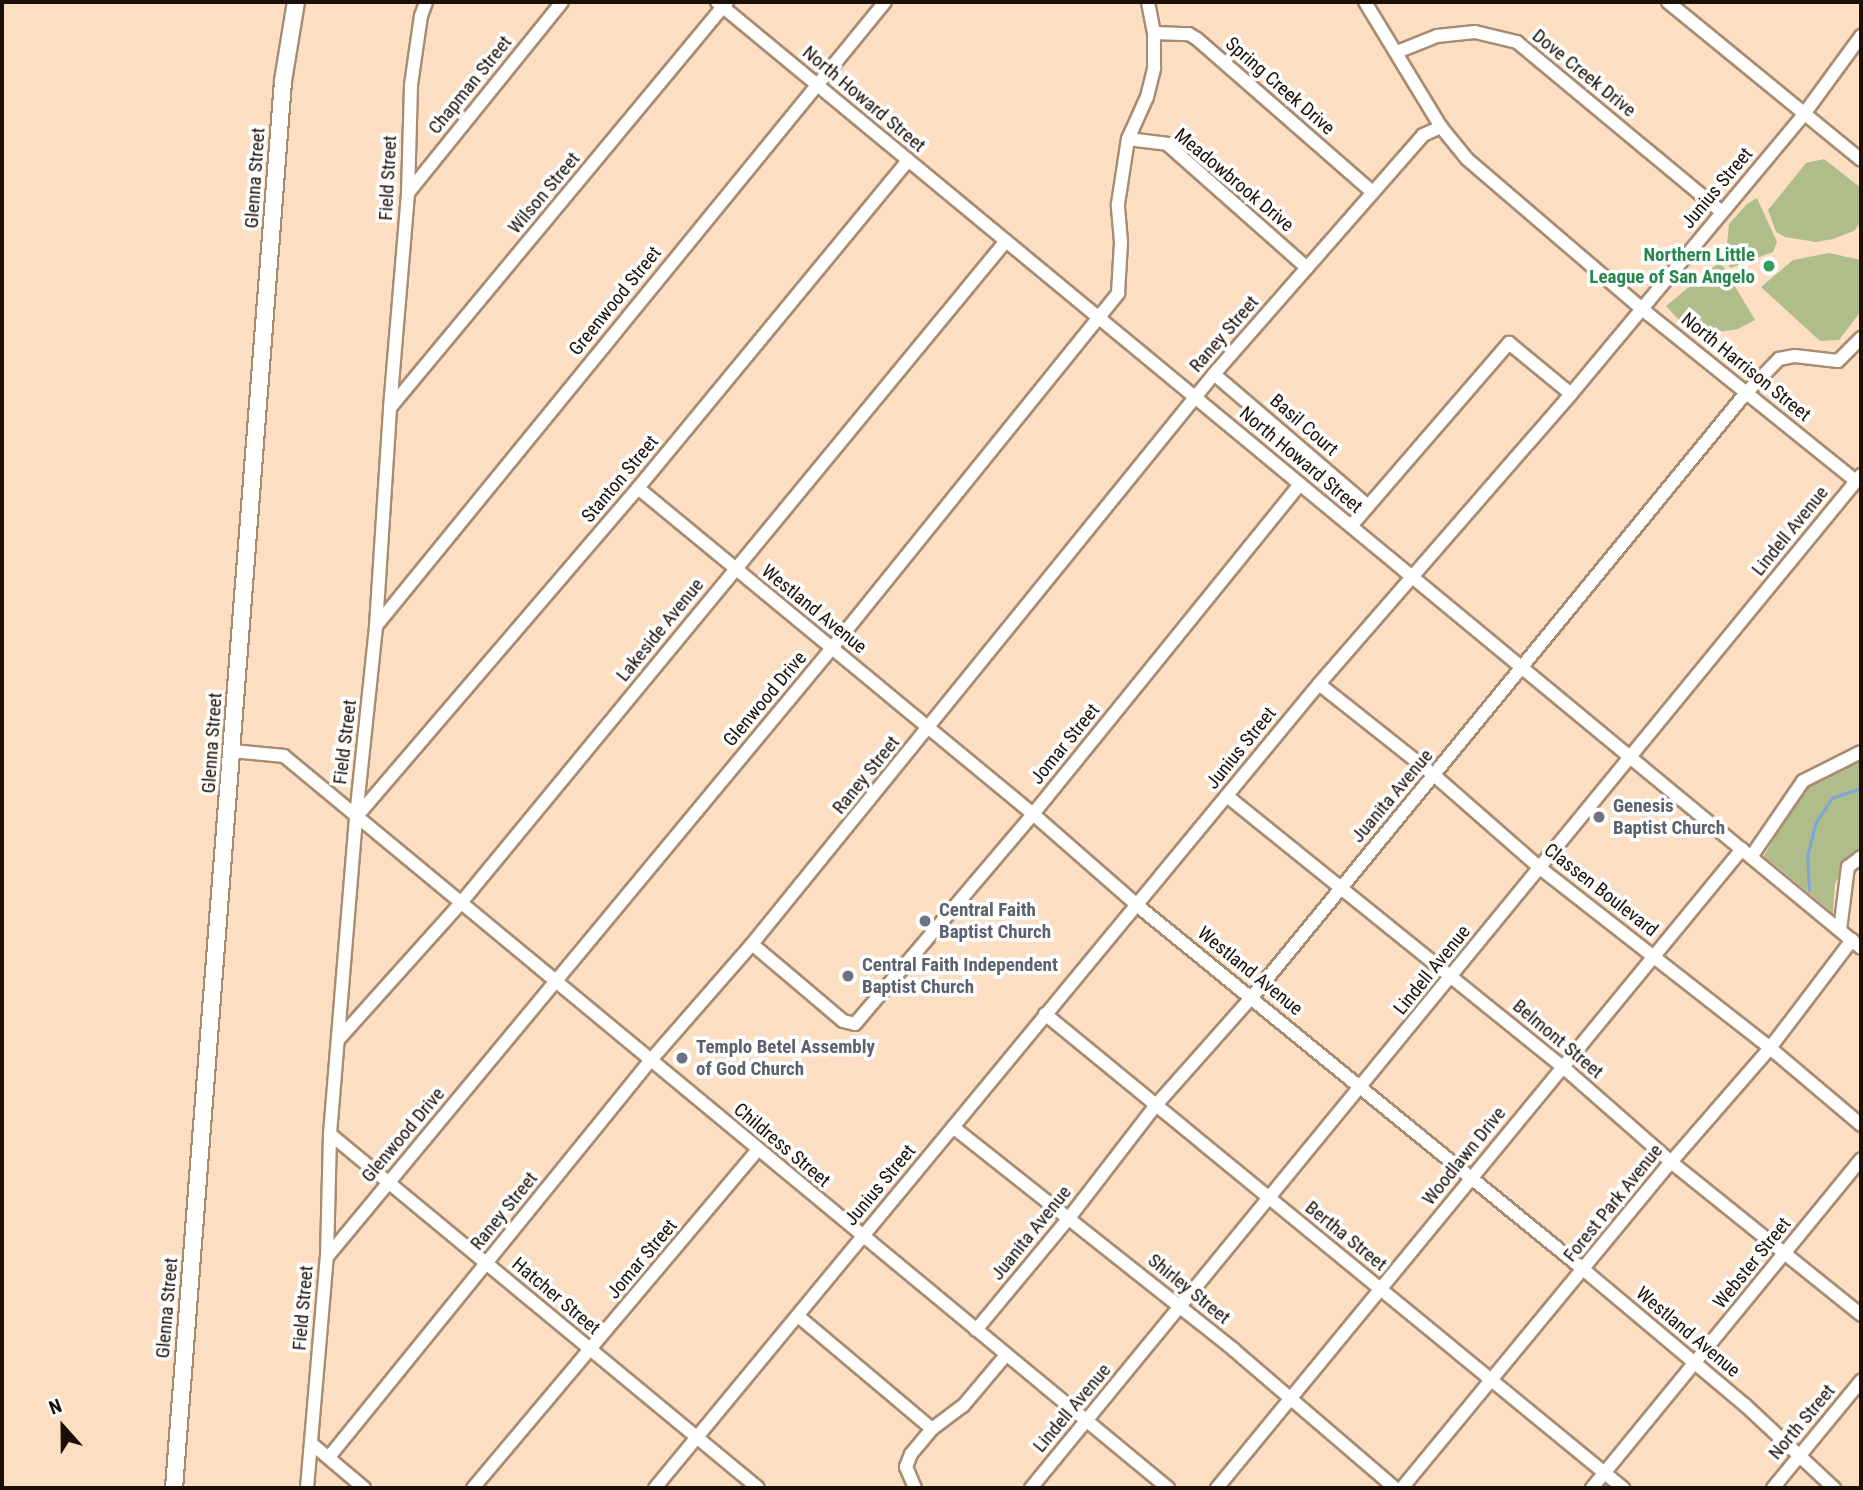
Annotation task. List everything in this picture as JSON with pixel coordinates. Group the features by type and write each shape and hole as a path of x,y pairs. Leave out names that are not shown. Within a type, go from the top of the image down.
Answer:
{"main road":[{"name":"Glenna Street","path":"174,1488 283,81 296,2"}],"street":[{"name":"Field Street","path":"307,1488 327,1257 330,1134 356,817 376,626 390,408 408,193 411,85 426,2"},
{"name":"Chapman Street","path":"408,193 562,2"},
{"name":"Greenwood Street","path":"376,626 885,2"},
{"name":"Glenwood Drive","path":"327,1257 832,648 1118,293 1121,242 1118,204 1128,139 1147,97 1154,68 1154,33 1148,2"},
{"name":"North Harrison Street","path":"1365,2 1441,127 1468,159 1642,309 1693,347 1745,394 1858,478"},
{"path":"1668,2 1861,160"},
{"name":"North Howard Street","path":"723,4 816,84 1857,944"},
{"name":"Wilson Street","path":"390,408 723,4"},
{"name":"Dove Creek Drive","path":"1397,52 1437,36 1475,32 1517,42 1722,212"},
{"name":"Spring Creek Drive","path":"1154,33 1189,34 1197,39 1371,191"},
{"name":"Junius Street","path":"655,1488 1319,684 1571,394 1804,114 1861,36"},
{"name":"Raney Street","path":"329,1457 650,1060 752,944 928,729 1214,374 1371,191 1423,135 1441,127"},
{"name":"Meadowbrook Drive","path":"1128,139 1167,144 1307,268"},
{"name":"Stanton Street","path":"356,817 638,488 908,160"},
{"name":"Lakeside Avenue","path":"338,1040 460,904 1006,241"},
{"name":"Juanita Avenue","path":"976,1330 1069,1218 1156,1105 1252,997 1745,394 1779,359 1795,356 1838,361 1861,338"},
{"path":"1351,526 1509,344 1571,394"},
{"name":"Basil Court","path":"1214,374 1368,506"},
{"name":"Lindell Avenue","path":"1031,1488 1182,1308 1858,478"},
{"name":"Jomar Street","path":"752,944 843,1021 855,1024 1033,814 1300,484"},
{"name":"Westland Avenue","path":"638,488 734,570 1033,814 1138,906 1362,1086 1469,1179 1584,1270 1695,1366 1745,1405 1834,1488"},
{"name":"Classen Boulevard","path":"1319,684 1435,776 1540,868 1770,1048 1861,1125"},
{"name":"Childress Street","path":"233,751 284,756 1168,1488"},
{"name":"Woodlawn Drive","path":"1217,1488 1469,1179 1655,957 1747,853 1803,781 1861,752"},
{"name":"Belmont Street","path":"1227,796 1563,1066 1671,1161 1861,1315"},
{"path":"1840,930 1848,867 1861,857"},
{"name":"Forest Park Avenue","path":"1402,1488 1671,1161 1857,944"},
{"name":"Bertha Street","path":"1045,1014 1215,1150 1270,1199 1623,1488"},
{"name":"Shirley Street","path":"953,1127 1292,1397 1395,1488"},
{"name":"Hatcher Street","path":"330,1134 758,1488"},
{"name":"Jomar Street","path":"473,1488 758,1150"},
{"name":"Webster Street","path":"1592,1488 1695,1366 1861,1159"},
{"path":"798,1316 932,1429"},
{"path":"915,1488 906,1466 911,1454 932,1429 963,1406 1006,1355"},
{"name":"North Street","path":"1773,1488 1861,1381"},
{"path":"312,1444 364,1488"}],"green space":[{"path":"1824,159 1861,188 1861,222 1854,231 1816,242 1785,237 1776,232 1768,210 1806,163"},
{"path":"1757,198 1777,242 1773,252 1730,268 1726,254 1729,224 1747,204"},
{"path":"1829,253 1861,260 1861,311 1839,340 1820,341 1761,287 1793,260"},
{"path":"1717,264 1723,266 1755,320 1738,329 1707,334 1678,319 1666,306"},
{"path":"1861,757 1861,850 1849,858 1835,884 1833,913 1764,856 1805,785"}],"waterway":[{"path":"1809,890 1807,857 1815,824 1832,798 1861,788"}],"place":[{"name":"Northern Little League of San Angelo","path":"1769,266"},
{"name":"Genesis Baptist Church","path":"1599,817"},
{"name":"Central Faith Baptist Church","path":"925,921"},
{"name":"Central Faith Independent Baptist Church","path":"848,976"},
{"name":"Templo Betel Assembly of God Church","path":"682,1058"}]}
